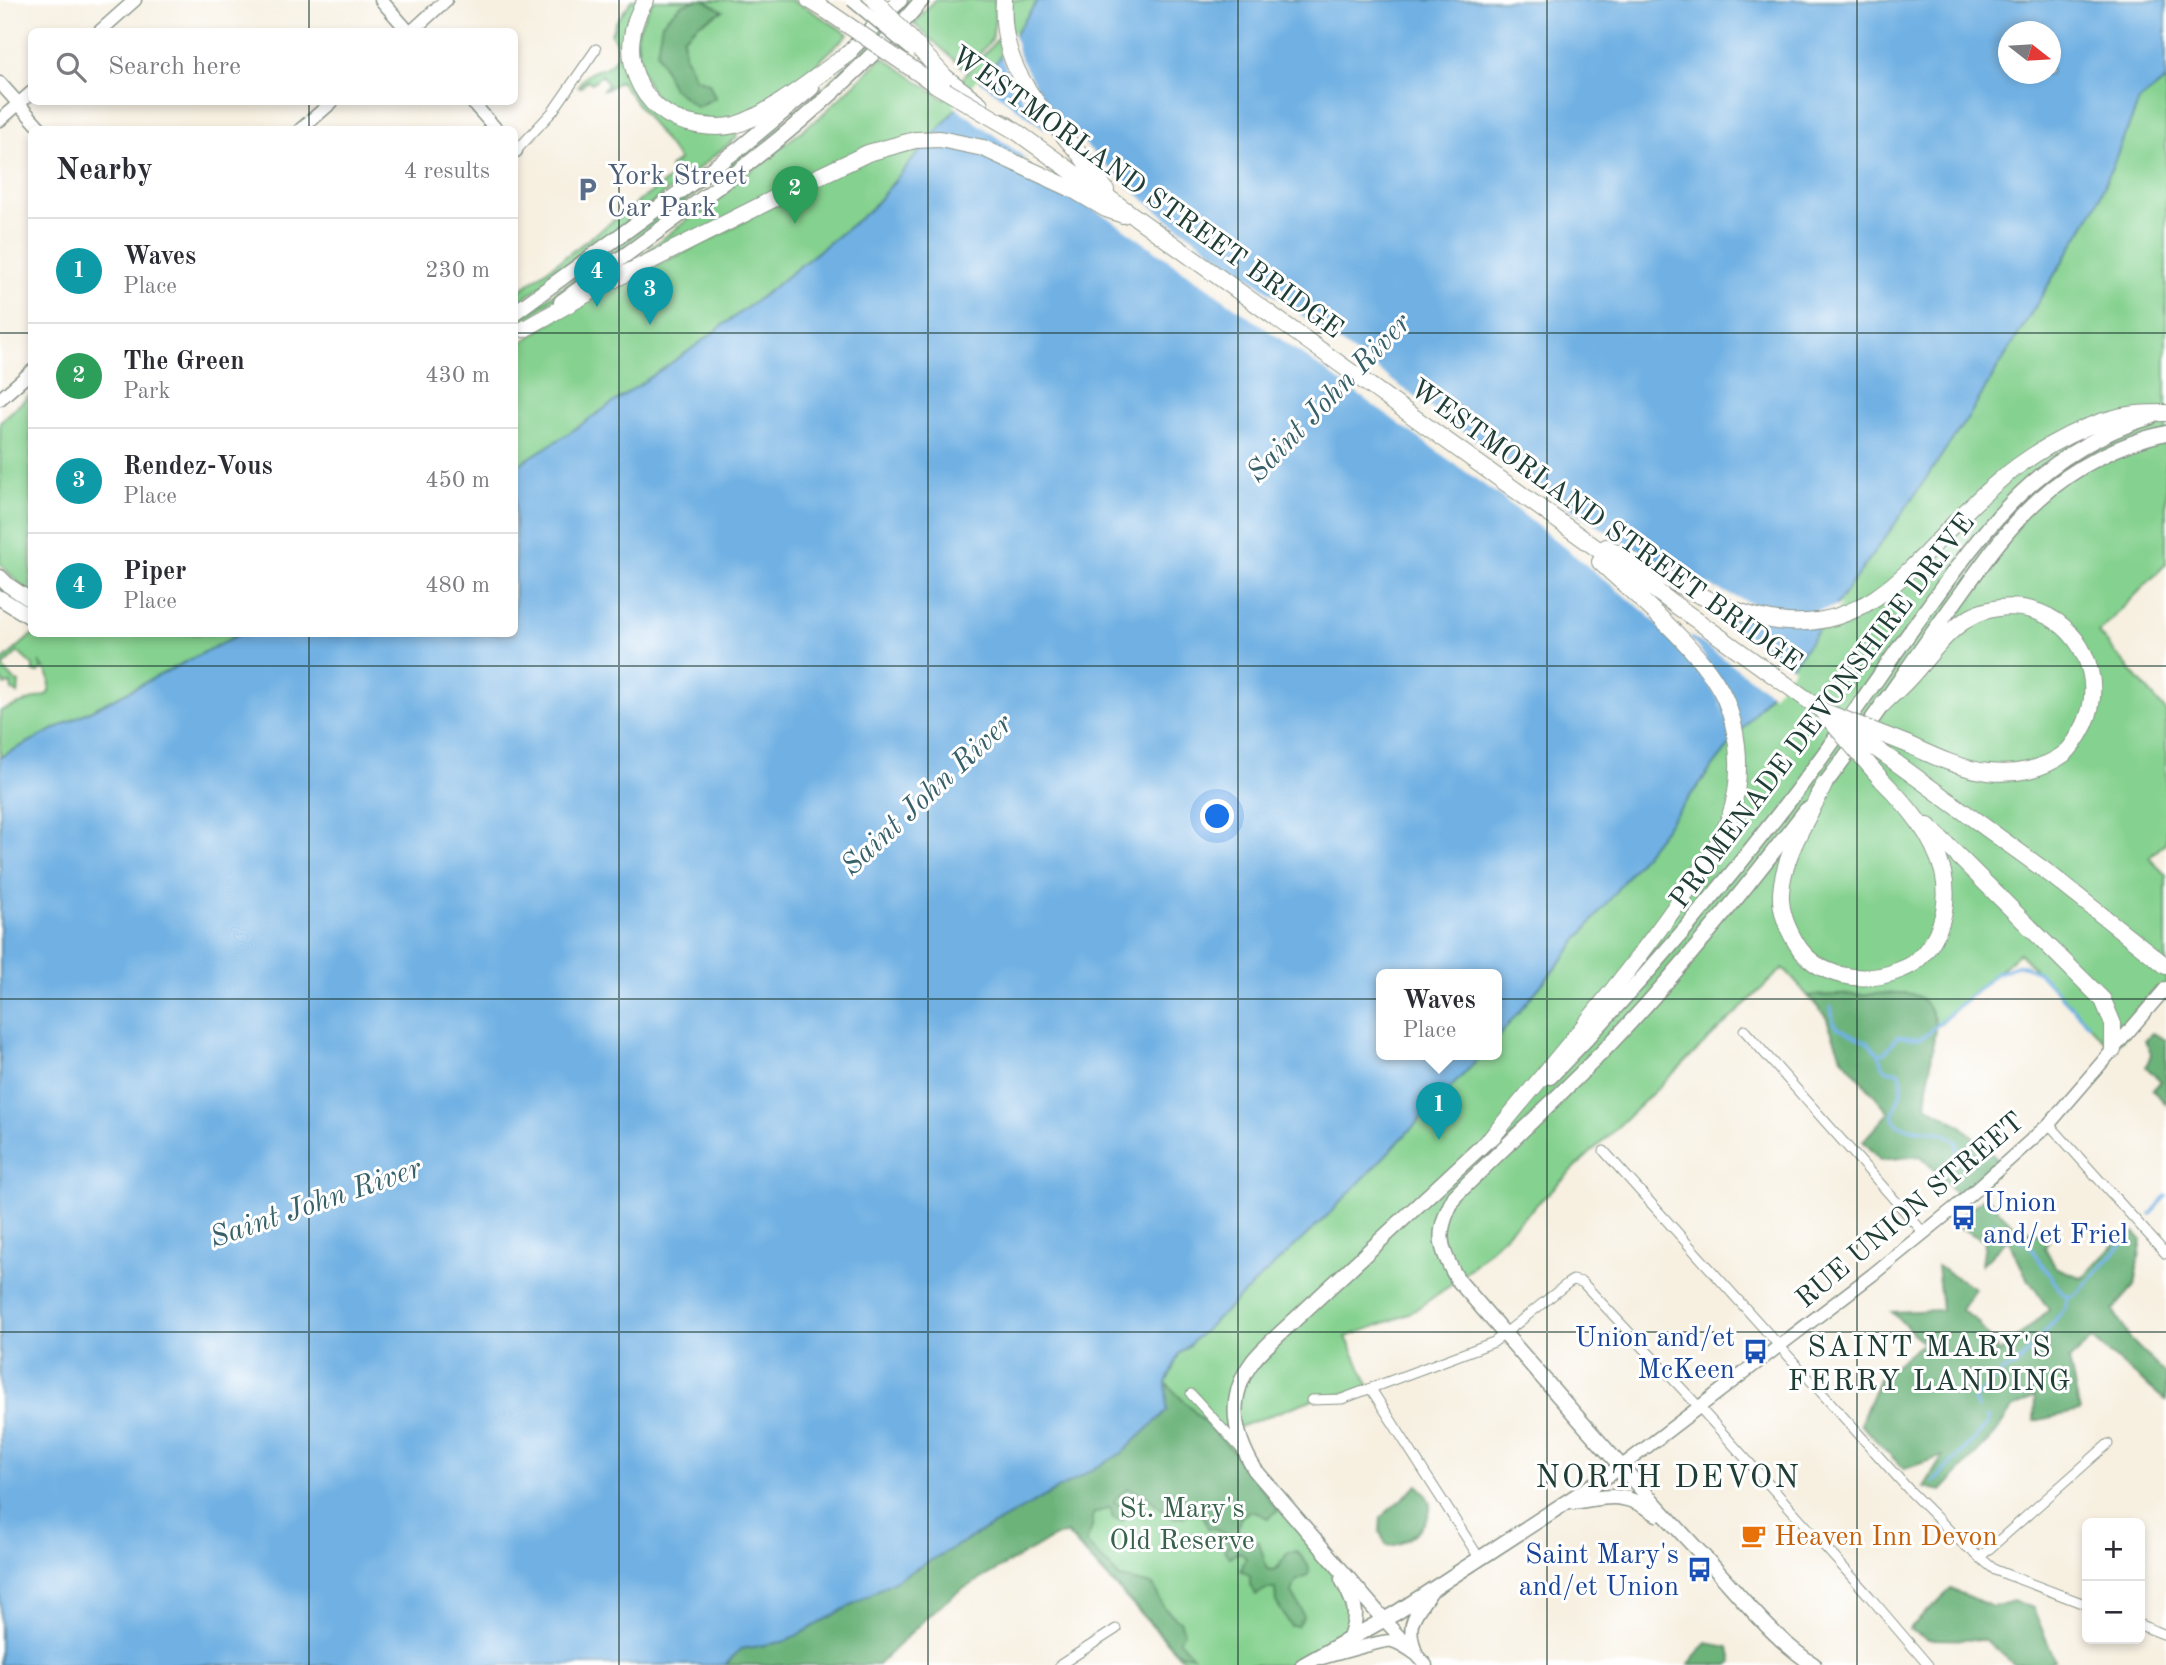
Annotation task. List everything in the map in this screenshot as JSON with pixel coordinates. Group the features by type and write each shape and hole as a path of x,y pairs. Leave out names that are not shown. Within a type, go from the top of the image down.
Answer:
{"highway":[{"path":"646,0 637,18 630,49 637,79 656,106 687,123 705,126 735,125 773,106 849,53"},
{"path":"809,0 936,85 1013,128"},
{"path":"875,0 945,77"},
{"path":"1004,0 1008,52 1018,76 1033,99 1079,153 1116,203"},
{"name":"WESTMORLAND STREET BRIDGE","path":"945,77 1560,524 2041,868 2160,961"},
{"path":"519,333 607,283 805,183 868,153 915,140 940,139 982,148 1070,188 1107,209 1142,222"},
{"path":"1560,524 1709,598 1760,617 1786,622 1819,620 1852,611 1876,598 1898,581 1973,503 2030,458 2076,433 2118,417 2166,413"},
{"path":"1492,1137 1650,942 1714,851 1728,821 1736,793 1739,763 1735,730 1725,699 1713,678 1675,634 1560,524"},
{"path":"1822,711 1962,767 2006,773 2025,771 2065,753 2081,733 2090,713 2094,688 2090,664 2080,644 2063,625 2043,613 2023,607 2001,607 1979,614 1954,629 1883,704"},
{"path":"1822,711 1882,780 2103,1000 2113,1024 2113,1050"},
{"path":"1824,785 1791,852 1784,874 1781,895 1783,916 1801,951 1833,973 1853,978 1872,979 1912,965 1928,948 1941,923 1946,888 1942,870 1925,831 1906,804"}],"main road":[{"path":"104,28 135,0"},
{"path":"381,0 406,28"},
{"path":"414,28 446,0"},
{"name":"WESTMORLAND STREET BRIDGE","path":"852,0 945,77"},
{"path":"518,310 740,148 849,53 900,0"},
{"path":"519,333 803,120 886,42 922,0"},
{"path":"0,83 38,126"},
{"path":"0,120 28,95"},
{"path":"305,126 329,105"},
{"path":"475,105 493,126"},
{"path":"0,399 28,374"},
{"name":"PROMENADE DEVONSHIRE DRIVE","path":"1330,1556 1255,1470 1245,1453 1236,1428 1235,1405 1240,1382 1253,1360 1492,1137 1615,1010 1711,901 1784,808 1988,526 2011,501 2063,457 2111,432 2166,413"},
{"name":"PROMENADE DEVONSHIRE DRIVE","path":"1678,1529 1458,1280 1442,1247 1444,1215 1455,1196 1610,1044 1725,914 1824,785 2016,522 2039,499 2073,473 2110,453 2166,433"},
{"path":"0,577 28,598"},
{"path":"0,598 28,616"},
{"name":"RUE UNION STREET","path":"1308,1662 1431,1592 1622,1466 1924,1233 2049,1124 2166,988"},
{"path":"1569,1502 1619,1496 1646,1506 1678,1529 1777,1636 1795,1653 1814,1665"},
{"path":"1330,1556 1426,1665"},
{"path":"1330,1556 1352,1599 1356,1615 1349,1640"},
{"path":"1417,1654 1410,1637 1411,1626 1415,1615 1431,1592"},
{"path":"1308,1662 1392,1640 1417,1654"}],"street":[{"path":"518,147 553,111 596,49"},
{"path":"1744,1030 1924,1233"},
{"path":"2049,1124 2166,1254"},
{"path":"1604,1151 1910,1492 1979,1558 1995,1570 2082,1603"},
{"path":"1311,1400 1342,1399 1493,1342 1568,1283 1577,1280 1586,1284 1700,1408 1928,1665"},
{"path":"1371,1389 1480,1559"},
{"path":"1191,1394 1245,1453"},
{"path":"1979,1558 2108,1444"},
{"path":"2145,1627 2166,1635"},
{"path":"1060,1665 1116,1629"}],"green space":[{"path":"632,0 641,0 635,9 643,100 733,130 737,137 518,303 518,292 673,176 670,167 679,160 620,81 603,90 608,85 602,75 592,83 587,80 581,87 578,86 588,74 606,67 614,60 617,47 611,34"},
{"path":"653,0 697,0 681,5 662,23 696,107 715,98 709,84 695,78 685,56 683,37 700,23 722,11 704,0 793,0 848,34 795,84 765,104 727,119 704,119 683,114 665,105 647,83 636,39"},
{"path":"704,0 723,11 700,23 683,38 685,56 695,78 709,83 715,98 696,107 672,87 657,52 662,23 681,5"},
{"path":"908,0 912,0 865,52 779,132 518,326 518,320 787,120 880,32"},
{"path":"934,0 995,0 992,39 966,70 914,24"},
{"path":"1010,0 1038,0 997,61 870,210 690,350 518,465 518,345 586,299 712,239 796,193 634,261 821,116 883,57 944,99 1004,32"},
{"name":"St. Mary's Old Reserve","path":"2166,80 2166,564 2098,633 2166,711 2166,842 2149,858 2166,875 2166,988 2113,1050 2019,953 1935,1028 1934,1018 1907,993 1808,996 1783,968 1458,1280 1409,1314 1346,1337 1371,1389 1311,1400 1236,1428 1245,1453 1330,1556 1351,1599 1349,1640 1303,1665 1188,1665 1039,1500 1122,1453 1167,1411 1166,1383 1179,1354 1329,1214 1477,1060 1502,1060 1502,1032 1562,960 1803,651 1970,414 2095,208 2139,101"},
{"path":"28,397 28,591 0,564 0,422"},
{"path":"30,637 234,637 0,757 0,711 48,694 50,684 49,676 39,662 42,669 38,673 33,671 33,666 18,652 2,667 19,682 18,694 12,690 11,684 5,685 0,678 0,663"},
{"path":"1907,993 1923,1001 1934,1021 1926,1105 1960,1125 2004,1164 1963,1201 1921,1156 1881,1160 1863,1141 1889,1112 1841,1056 1826,1017 1808,996"},
{"path":"2152,1033 2166,1040 2166,1104 2153,1090 2161,1081 2146,1067 2151,1054 2145,1040"},
{"path":"1986,1195 2014,1225 2031,1232 2054,1231 2045,1247 2055,1267 2082,1278 2114,1245 2134,1232 2142,1240 2134,1286 2113,1310 2131,1340 2166,1375 2166,1401 2092,1339 2069,1360 2080,1411 2034,1421 2035,1396 2012,1409 1995,1434 1941,1491 1924,1487 1943,1456 1904,1469 1860,1424 1880,1377 1923,1343 1892,1312 1942,1310 1937,1266 1975,1288 1961,1310 1977,1321 1999,1353 2049,1310 2025,1274 2008,1239 1982,1265 1985,1241 1953,1224"},
{"path":"1166,1383 1233,1451 1278,1510 1268,1518 1255,1512 1242,1516 1239,1533 1242,1541 1250,1538 1259,1542 1267,1569 1274,1570 1279,1566 1288,1552 1296,1551 1307,1563 1308,1575 1297,1580 1292,1593 1302,1610 1303,1618 1297,1626 1291,1626 1276,1602 1275,1589 1266,1589 1256,1595 1250,1586 1250,1576 1241,1570 1246,1558 1240,1552 1229,1557 1224,1550 1229,1545 1224,1534 1214,1528 1208,1529 1204,1517 1193,1509 1184,1517 1173,1518 1146,1496 1128,1489 1114,1502 1122,1506 1127,1513 1122,1521 1113,1518 1110,1507 1093,1514 1086,1543 1120,1578 1153,1585 1164,1608 1180,1621 1184,1632 1179,1640 1193,1656 1179,1654 1067,1533 1051,1539 956,1593 929,1615 878,1665 725,1665 741,1649 787,1641 1122,1453 1167,1411"},
{"path":"1418,1485 1429,1502 1430,1509 1425,1522 1406,1540 1386,1545 1380,1532 1381,1517"},
{"path":"1951,1589 1993,1607 2013,1601 2033,1608 2055,1660 2044,1665 2015,1665 1985,1640 1927,1639 1909,1629"},
{"path":"1707,1643 1729,1647 1732,1663 1689,1665"}],"water":[{"name":"Saint John River","path":"1038,0 2166,0 2166,80 2139,101 2095,208 1970,414 1894,525 1803,651 1562,960 1502,1032 1502,969 1376,969 1376,1060 1477,1060 1329,1214 1179,1354 1166,1383 1167,1411 1122,1453 787,1641 741,1649 725,1665 0,1665 0,757 234,637 518,637 518,465 690,350 870,210 997,61"}],"pier":[{"path":"1013,31 1019,55 1038,91 1062,121 1123,182 1164,216 1571,509 1628,545 1678,572 1755,605 1799,612 1818,611 1841,605 1826,625 1702,603 1794,668 1773,695 1687,634 1704,656 1728,728 1716,695 1686,653 1646,613 1505,500 1109,218 979,153 955,147 931,133 1028,160 954,106 977,79 1049,132 1025,102 1003,61 1000,50"}],"waterway":[{"path":"1879,1054 1885,1053 1897,1037 1922,1038 1995,974 2016,966 2024,966 2038,972 2088,1024"},
{"path":"1831,1007 1833,1021 1837,1027 1867,1042 1879,1054 1887,1070 1899,1072 1901,1088 1892,1115 1896,1123 1903,1127 1951,1137 1957,1142 1957,1156 1961,1162"},
{"path":"2151,1214 2166,1196"},
{"path":"1993,1222 1997,1228 2027,1243 2063,1294 2069,1297 2076,1295 2128,1238"},
{"path":"1978,1408 1973,1400 2003,1371 2016,1366 2065,1308 2066,1296"},
{"path":"1934,1482 1987,1425 1986,1417"}],"place":[{"name":"York Street Car Park","path":"587,190"},
{"name":"The Green","path":"795,224"},
{"name":"Piper","path":"597,307"},
{"name":"Rendez-Vous","path":"650,325"},
{"name":"Waves","path":"1439,1140"},
{"name":"Union and/et Friel","path":"1963,1217"},
{"name":"Union and/et McKeen","path":"1755,1352"},
{"name":"Heaven Inn Devon","path":"1754,1535"},
{"name":"Saint Mary's and/et Union","path":"1699,1569"}],"district":[{"name":"SAINT MARY'S FERRY LANDING","path":"1930,1363"},
{"name":"NORTH DEVON","path":"1668,1476"}]}
